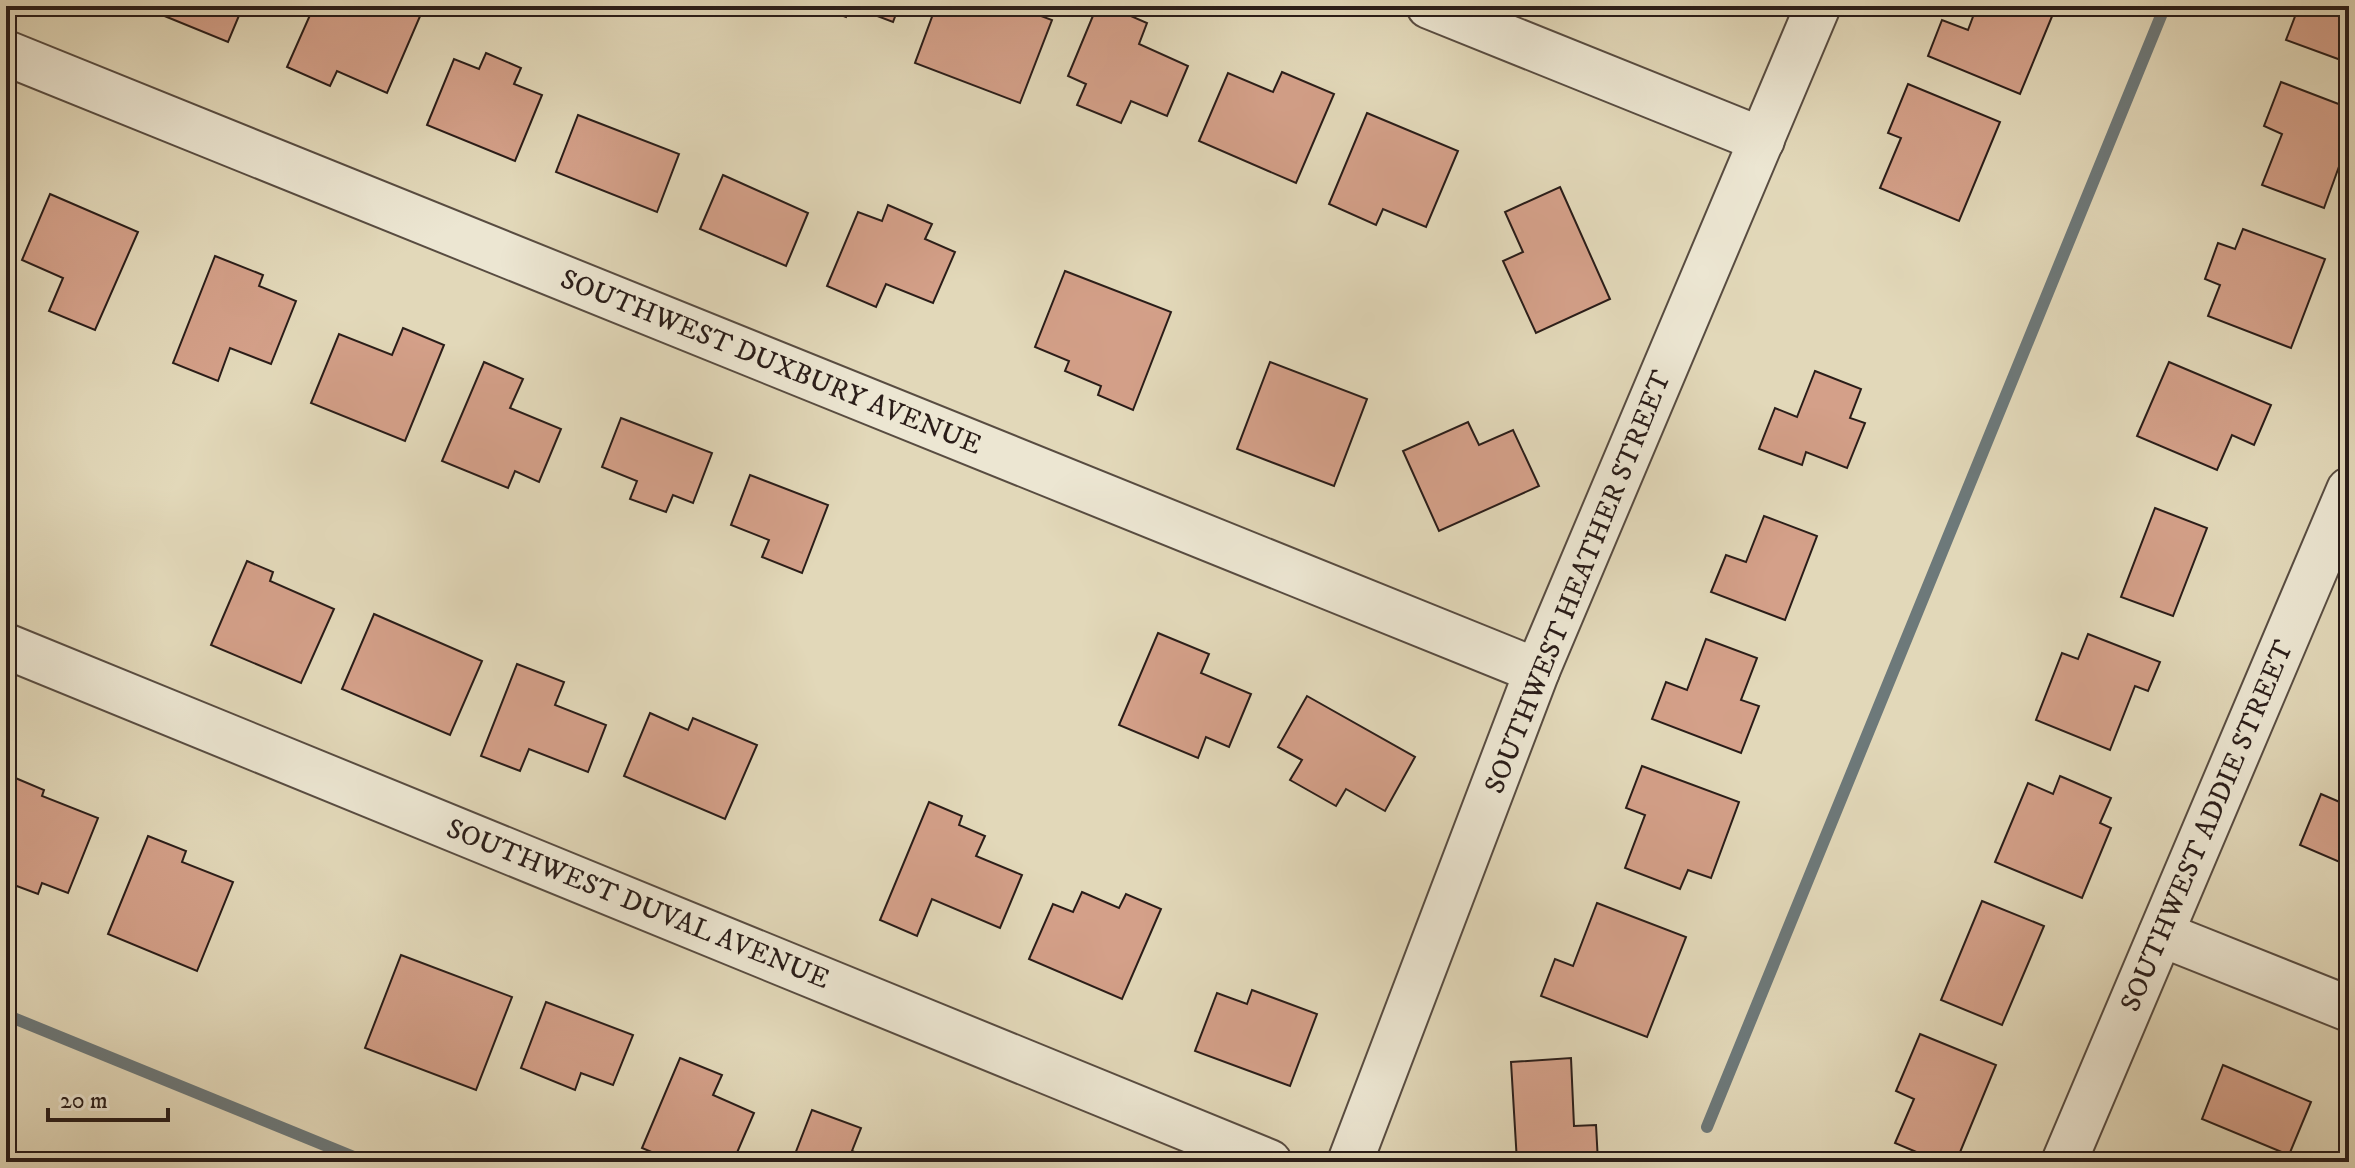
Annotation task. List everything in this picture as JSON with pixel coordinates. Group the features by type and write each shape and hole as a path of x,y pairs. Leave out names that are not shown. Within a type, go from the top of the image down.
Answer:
{"street":[{"path":"1429,6 1762,140"},
{"name":"SOUTHWEST HEATHER STREET","path":"1350,1162 1537,671 1818,6"},
{"name":"SOUTHWEST DUXBURY AVENUE","path":"6,53 1537,671"},
{"name":"SOUTHWEST ADDIE STREET","path":"2064,1162 2349,490"},
{"name":"SOUTHWEST DUVAL AVENUE","path":"6,646 1269,1162"},
{"path":"2161,934 2349,1009"}],"building":[{"path":"140,6 243,6 228,42"},
{"path":"314,6 424,7 387,93 337,71 330,86 287,67"},
{"path":"816,6 850,6 846,17"},
{"path":"851,6 899,6 893,22"},
{"path":"936,6 1014,6 1052,20 1020,103 915,63"},
{"path":"1097,6 1108,6 1147,23 1139,44 1188,66 1167,116 1131,101 1121,123 1077,105 1086,84 1068,76"},
{"path":"1977,6 2034,6 2053,14 2020,94 1928,56 1942,20 1968,30"},
{"path":"2299,6 2349,6 2349,63 2286,40"},
{"path":"486,53 521,68 514,84 542,95 515,161 427,125 454,59 479,69"},
{"path":"1282,72 1334,94 1296,183 1199,141 1228,73 1273,92"},
{"path":"2281,82 2349,108 2349,164 2341,161 2324,208 2262,185 2282,134 2264,126"},
{"path":"1908,84 2000,122 1959,221 1880,188 1901,138 1888,133"},
{"path":"1367,113 1458,151 1426,227 1383,209 1376,225 1329,204"},
{"path":"578,115 679,154 657,212 556,172"},
{"path":"723,175 808,213 786,266 700,229"},
{"path":"1560,187 1610,299 1536,333 1503,261 1523,252 1505,212"},
{"path":"50,194 138,232 95,330 49,311 63,278 22,260"},
{"path":"888,205 932,224 925,239 955,252 933,303 886,284 876,307 827,286 858,212 882,221"},
{"path":"2243,229 2325,259 2291,348 2208,316 2220,285 2205,279 2218,243 2235,249"},
{"path":"215,256 263,275 259,286 296,301 271,364 230,348 218,381 173,363"},
{"path":"1065,271 1171,312 1133,410 1098,395 1101,386 1065,371 1069,361 1035,347"},
{"path":"403,328 444,345 405,441 311,403 339,334 392,355"},
{"path":"484,362 523,379 510,408 561,429 539,482 515,471 508,488 442,461"},
{"path":"1270,362 1367,399 1334,486 1237,449"},
{"path":"2169,362 2271,405 2254,445 2232,435 2217,470 2137,436"},
{"path":"1815,371 1861,389 1850,418 1865,423 1847,468 1806,452 1802,465 1759,449 1775,408 1797,417"},
{"path":"621,418 712,453 693,503 673,495 666,512 630,499 637,481 602,467"},
{"path":"1468,422 1479,445 1513,430 1539,486 1439,531 1403,451"},
{"path":"750,475 828,505 802,573 762,557 769,540 731,525"},
{"path":"2155,508 2207,528 2173,616 2121,597"},
{"path":"1764,516 1817,536 1785,620 1711,592 1726,555 1746,562"},
{"path":"247,561 273,572 270,581 334,609 301,683 211,645"},
{"path":"374,614 482,661 450,735 342,689"},
{"path":"1158,633 1209,654 1201,673 1251,694 1229,747 1206,737 1198,758 1119,725"},
{"path":"2088,634 2160,662 2148,691 2135,686 2110,750 2036,720 2062,653 2078,659"},
{"path":"1706,639 1757,658 1741,700 1759,706 1741,753 1652,719 1666,682 1687,690"},
{"path":"517,664 564,682 555,705 606,725 588,772 529,749 520,771 481,756"},
{"path":"1307,696 1415,757 1385,811 1346,789 1336,806 1290,780 1302,760 1278,747"},
{"path":"650,713 688,730 693,718 757,745 725,819 624,776"},
{"path":"1642,766 1739,802 1711,878 1688,870 1680,889 1625,868 1645,815 1626,808"},
{"path":"2060,776 2111,798 2100,823 2111,828 2082,898 1995,862 2028,783 2053,794"},
{"path":"13,777 44,790 42,796 98,818 68,893 42,883 38,894 6,882 6,795"},
{"path":"2321,794 2349,806 2349,866 2300,845"},
{"path":"929,802 962,816 959,825 985,836 976,856 1022,875 1000,928 932,899 917,936 880,920"},
{"path":"148,836 186,851 182,862 233,882 197,971 108,934"},
{"path":"2349,880 2349,903 2341,900"},
{"path":"1082,892 1119,908 1126,894 1161,909 1122,999 1029,959 1053,904 1073,912"},
{"path":"1982,901 2044,926 2002,1025 1941,1000"},
{"path":"1597,903 1686,937 1647,1037 1541,996 1555,959 1573,966"},
{"path":"401,955 512,997 476,1090 365,1048"},
{"path":"1252,990 1317,1014 1290,1086 1195,1051 1217,993 1247,1004"},
{"path":"546,1002 633,1035 613,1085 581,1073 575,1090 521,1068"},
{"path":"1920,1034 1996,1065 1956,1162 1940,1162 1895,1143 1914,1099 1896,1091"},
{"path":"680,1058 722,1075 713,1095 754,1113 733,1162 675,1162 642,1148"},
{"path":"1571,1058 1574,1126 1596,1125 1598,1162 1517,1162 1511,1062"},
{"path":"2223,1065 2311,1102 2289,1155 2202,1119"},
{"path":"812,1110 861,1128 852,1151 879,1162 792,1162"},
{"path":"2349,1136 2349,1162 2339,1162"}],"waterway":[{"path":"1707,1127 2165,6"},
{"path":"6,1015 366,1162"}]}
